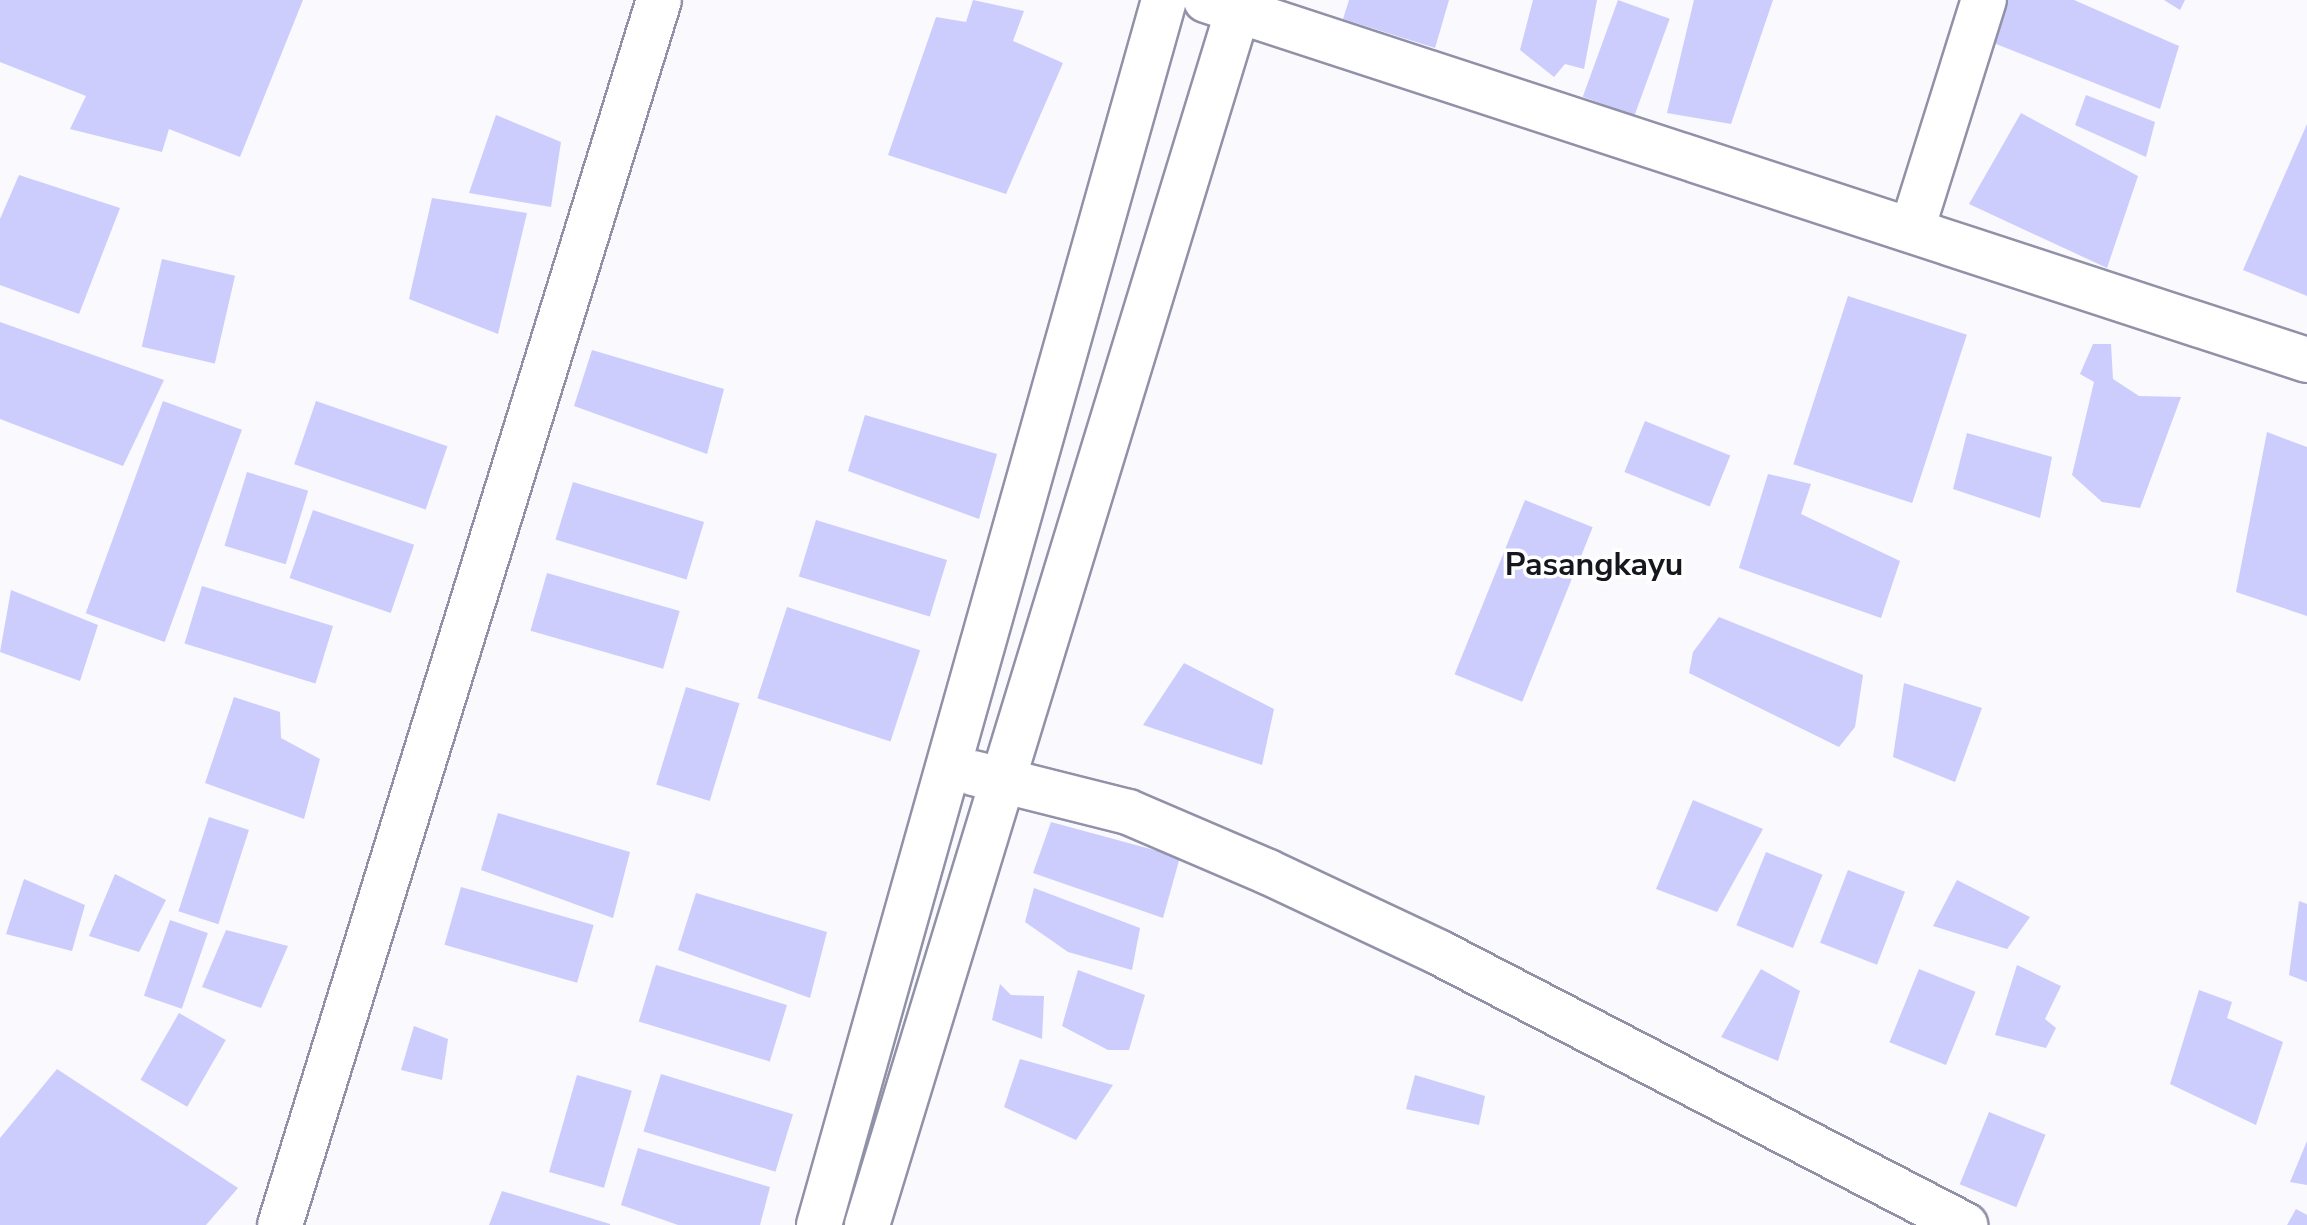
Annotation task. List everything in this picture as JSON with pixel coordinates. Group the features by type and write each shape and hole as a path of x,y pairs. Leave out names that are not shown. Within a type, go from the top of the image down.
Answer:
{"street":[{"path":"280,1225 659,0"},
{"path":"819,1225 952,768 1164,0"},
{"path":"1913,226 1984,0"},
{"path":"867,1225 1003,780 1229,3 1913,226 2307,360"},
{"path":"952,768 1128,812 1254,866 1438,952 1965,1225"}],"building":[{"path":"0,0 303,0 240,157 169,129 162,152 70,129 86,96 0,62"},
{"path":"973,0 1024,11 1013,41 1063,63 1006,194 888,155 936,17 966,22"},
{"path":"1349,0 1449,0 1435,48 1343,19"},
{"path":"1533,0 1597,0 1584,69 1565,64 1554,77 1520,50"},
{"path":"1618,0 1670,19 1634,116 1583,97"},
{"path":"1694,0 1773,0 1731,124 1667,113"},
{"path":"2007,0 2074,0 2179,46 2160,109 1991,42"},
{"path":"2164,0 2185,0 2180,10"},
{"path":"2086,95 2155,122 2146,157 2075,125"},
{"path":"2021,113 2138,176 2107,268 1969,204"},
{"path":"496,115 561,142 551,207 469,193"},
{"path":"2307,124 2307,296 2243,270"},
{"path":"19,175 120,208 79,314 0,285 0,219"},
{"path":"432,198 527,213 498,334 409,299"},
{"path":"162,259 235,276 215,364 142,347"},
{"path":"1848,296 1967,335 1912,503 1793,464"},
{"path":"0,322 164,380 123,466 0,419"},
{"path":"2093,344 2111,344 2113,379 2139,396 2181,397 2140,508 2102,502 2072,475 2094,382 2080,374"},
{"path":"592,350 724,389 707,454 574,406"},
{"path":"163,401 242,430 165,642 86,613"},
{"path":"316,401 447,446 426,510 294,464"},
{"path":"865,415 997,454 979,519 848,471"},
{"path":"1645,421 1730,455 1710,506 1624,472"},
{"path":"2267,432 2307,447 2307,616 2236,592"},
{"path":"1967,433 2052,457 2040,518 1953,489"},
{"path":"247,472 308,491 286,564 224,546"},
{"path":"1768,474 1811,484 1801,514 1900,561 1881,618 1739,568"},
{"path":"573,482 704,522 686,579 555,539"},
{"path":"1525,500 1593,527 1522,702 1455,674"},
{"path":"313,510 414,545 391,613 290,578"},
{"path":"816,520 947,560 930,616 799,576"},
{"path":"547,573 680,611 663,669 530,631"},
{"path":"202,586 333,626 315,683 184,643"},
{"path":"11,590 98,625 80,681 0,652"},
{"path":"787,607 920,650 890,742 757,698"},
{"path":"1719,617 1863,675 1855,727 1839,747 1689,673 1693,652"},
{"path":"1184,663 1274,709 1262,765 1143,725"},
{"path":"1904,683 1982,708 1955,782 1893,757"},
{"path":"686,687 740,703 710,801 656,785"},
{"path":"234,697 280,712 281,738 320,759 304,819 205,783"},
{"path":"1693,800 1763,829 1717,912 1656,889"},
{"path":"498,813 630,852 613,918 481,870"},
{"path":"209,817 249,830 218,924 178,911"},
{"path":"1051,822 1180,857 1163,918 1033,873"},
{"path":"1766,852 1823,875 1793,948 1736,925"},
{"path":"1848,870 1905,892 1877,965 1820,943"},
{"path":"115,874 166,900 139,952 89,936"},
{"path":"24,879 85,905 72,951 6,934"},
{"path":"1957,880 2030,917 2007,949 1933,926"},
{"path":"461,887 594,925 577,983 444,945"},
{"path":"1034,888 1140,928 1132,970 1068,952 1025,922"},
{"path":"696,893 827,932 810,998 678,950"},
{"path":"2299,901 2307,904 2307,982 2289,975"},
{"path":"170,920 208,933 182,1009 144,996"},
{"path":"226,930 288,946 261,1008 202,987"},
{"path":"656,965 787,1005 770,1061 639,1021"},
{"path":"2017,965 2061,986 2045,1019 2056,1028 2046,1048 1995,1035"},
{"path":"1761,969 1800,991 1778,1061 1721,1037"},
{"path":"1919,969 1976,992 1946,1065 1889,1042"},
{"path":"1078,970 1145,995 1129,1050 1108,1050 1062,1026"},
{"path":"1000,984 1011,995 1044,996 1042,1039 992,1020"},
{"path":"2199,990 2232,1002 2227,1018 2283,1042 2256,1125 2170,1084"},
{"path":"179,1013 226,1040 187,1107 140,1080"},
{"path":"414,1026 448,1039 442,1080 401,1070"},
{"path":"1020,1059 1113,1085 1076,1140 1004,1107"},
{"path":"57,1069 238,1188 206,1225 0,1225 0,1138"},
{"path":"661,1074 793,1114 775,1172 643,1131"},
{"path":"577,1075 632,1091 604,1188 549,1172"},
{"path":"1415,1075 1485,1096 1479,1125 1406,1109"},
{"path":"1989,1112 2046,1135 2016,1207 1960,1184"},
{"path":"2307,1141 2307,1185 2290,1182"},
{"path":"638,1148 770,1187 760,1225 678,1225 621,1205"},
{"path":"502,1191 610,1224 610,1225 489,1225"},
{"path":"2296,1209 2307,1215 2307,1225 2287,1225"}],"district":[{"name":"Pasangkayu","path":"1594,565"}]}
